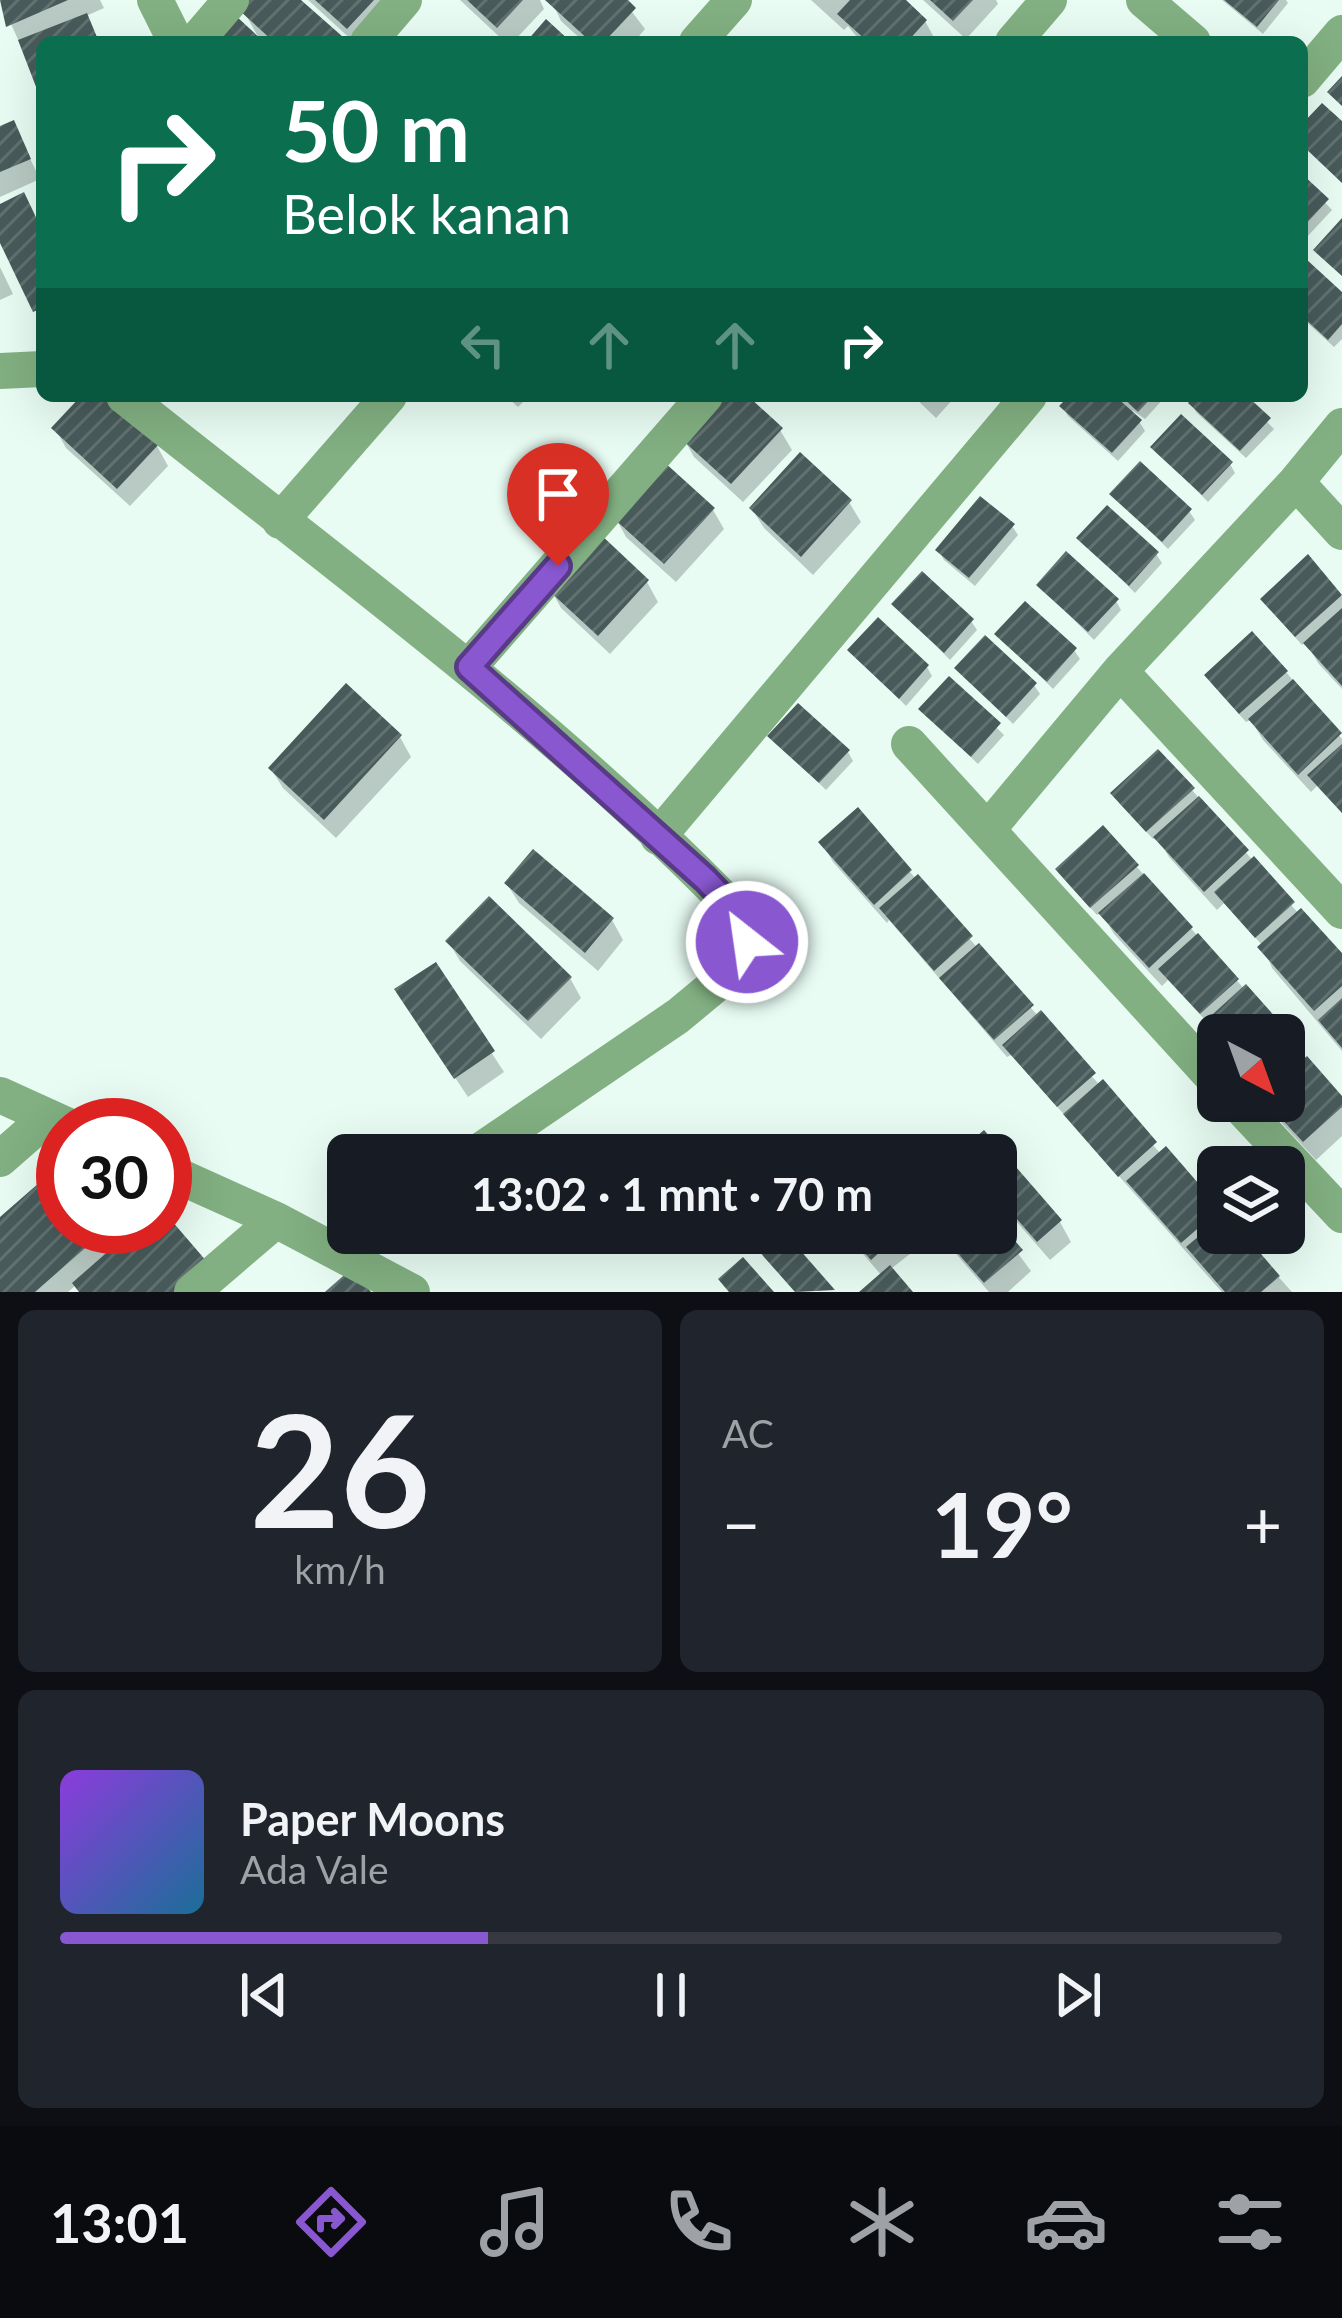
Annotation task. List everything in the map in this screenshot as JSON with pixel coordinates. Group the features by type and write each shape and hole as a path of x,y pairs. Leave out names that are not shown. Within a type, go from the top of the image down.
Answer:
{"street":[{"path":"155,0 173,36"},
{"path":"200,36 231,0"},
{"path":"373,36 404,0"},
{"path":"702,36 734,0"},
{"path":"1018,36 1049,0"},
{"path":"1144,0 1186,36"},
{"path":"1308,73 1342,33"},
{"path":"0,371 36,369"},
{"path":"131,402 469,667 748,924 747,942 731,972 592,1077 506,1134"},
{"path":"280,521 384,402"},
{"path":"469,667 700,402"},
{"path":"658,837 1024,402"},
{"path":"988,829 1120,671 1342,426"},
{"path":"1296,482 1342,532"},
{"path":"1120,671 1342,911"},
{"path":"909,744 1197,1060"},
{"path":"0,1095 36,1111"},
{"path":"1258,1122 1335,1194"},
{"path":"0,1159 36,1135"},
{"path":"192,1182 276,1220 327,1236"},
{"path":"192,1292 276,1220"},
{"path":"363,1254 412,1292"}],"building":[{"path":"0,0 68,0 6,27"},
{"path":"248,0 301,0 342,36 267,36 239,10"},
{"path":"315,0 374,0 347,29"},
{"path":"467,0 523,0 497,28"},
{"path":"545,0 628,0 636,8 610,36 584,36"},
{"path":"850,0 906,0 927,20 912,36 861,36 837,14"},
{"path":"930,0 973,0 953,21"},
{"path":"1224,0 1279,0 1257,27"},
{"path":"87,13 97,36 36,36 36,87 18,40"},
{"path":"235,15 258,36 216,36"},
{"path":"546,19 564,36 531,36"},
{"path":"1342,76 1342,106 1327,92"},
{"path":"1322,103 1342,121 1342,183 1308,151 1308,118"},
{"path":"14,120 31,159 0,172 0,126"},
{"path":"1308,180 1329,199 1308,222"},
{"path":"24,192 36,217 33,312 0,243 0,204"},
{"path":"1342,218 1342,276 1313,250"},
{"path":"1308,261 1342,292 1342,324 1328,340 1308,322"},
{"path":"75,402 114,402 159,444 117,489 51,428"},
{"path":"711,402 755,402 783,428 731,484 679,437"},
{"path":"1063,402 1122,402 1142,420 1112,453 1059,406"},
{"path":"1127,402 1147,402 1138,412"},
{"path":"1254,402 1271,418 1240,451 1188,403"},
{"path":"1181,414 1233,462 1202,495 1150,447"},
{"path":"800,452 852,500 801,557 749,508"},
{"path":"663,461 715,508 664,564 611,516"},
{"path":"1140,461 1192,509 1162,542 1109,494"},
{"path":"980,496 1015,524 969,578 935,550"},
{"path":"1107,505 1159,552 1129,586 1076,538"},
{"path":"598,532 649,580 598,636 546,588"},
{"path":"1066,551 1119,599 1088,632 1036,585"},
{"path":"1308,554 1342,595 1295,637 1260,599"},
{"path":"922,571 974,619 944,653 891,604"},
{"path":"1025,601 1077,648 1047,682 994,634"},
{"path":"1342,608 1342,686 1303,643"},
{"path":"878,617 929,665 899,699 847,650"},
{"path":"1252,631 1288,671 1239,714 1204,675"},
{"path":"985,635 1037,683 1006,717 954,668"},
{"path":"949,676 1001,723 971,757 918,709"},
{"path":"1293,679 1342,733 1298,775 1248,719"},
{"path":"346,683 402,735 324,820 268,768"},
{"path":"798,703 850,750 819,783 767,736"},
{"path":"1342,744 1342,813 1307,775"},
{"path":"1158,749 1195,788 1146,832 1110,793"},
{"path":"1199,796 1249,850 1204,892 1153,837"},
{"path":"858,807 912,870 874,905 818,842"},
{"path":"1103,825 1139,865 1090,908 1055,869"},
{"path":"533,849 614,918 585,953 504,883"},
{"path":"1254,856 1295,902 1255,938 1214,892"},
{"path":"1144,873 1193,927 1149,968 1098,913"},
{"path":"918,874 973,936 934,971 879,908"},
{"path":"489,896 572,977 528,1021 445,941"},
{"path":"1301,908 1342,953 1342,986 1314,1011 1257,947"},
{"path":"1198,933 1239,979 1200,1014 1158,969"},
{"path":"979,943 1034,1005 994,1040 939,978"},
{"path":"436,962 495,1051 454,1079 394,989"},
{"path":"1246,984 1273,1014 1213,1014"},
{"path":"1342,998 1342,1048 1318,1020"},
{"path":"1041,1010 1096,1073 1057,1107 1002,1045"},
{"path":"1305,1058 1342,1096 1342,1107 1303,1142 1284,1122 1305,1122"},
{"path":"1103,1079 1157,1142 1118,1177 1063,1114"},
{"path":"1166,1146 1197,1182 1197,1229 1181,1243 1126,1181"},
{"path":"1017,1168 1062,1220 1037,1242 1017,1219"},
{"path":"36,1186 36,1254 78,1254 35,1292 0,1292 0,1217"},
{"path":"1197,1238 1197,1254 1261,1254 1280,1276 1261,1292 1225,1292 1186,1247"},
{"path":"1017,1243 1023,1250 984,1283 958,1254 1017,1254"},
{"path":"192,1244 208,1263 175,1292 79,1292 72,1283 105,1254 192,1254"},
{"path":"761,1254 803,1254 835,1290 795,1292"},
{"path":"743,1257 774,1292 729,1292 718,1279"},
{"path":"890,1265 913,1292 859,1292"},
{"path":"351,1269 371,1292 325,1292"}],"route":[{"path":"558,566 469,667 705,879 748,924 747,942"}]}
